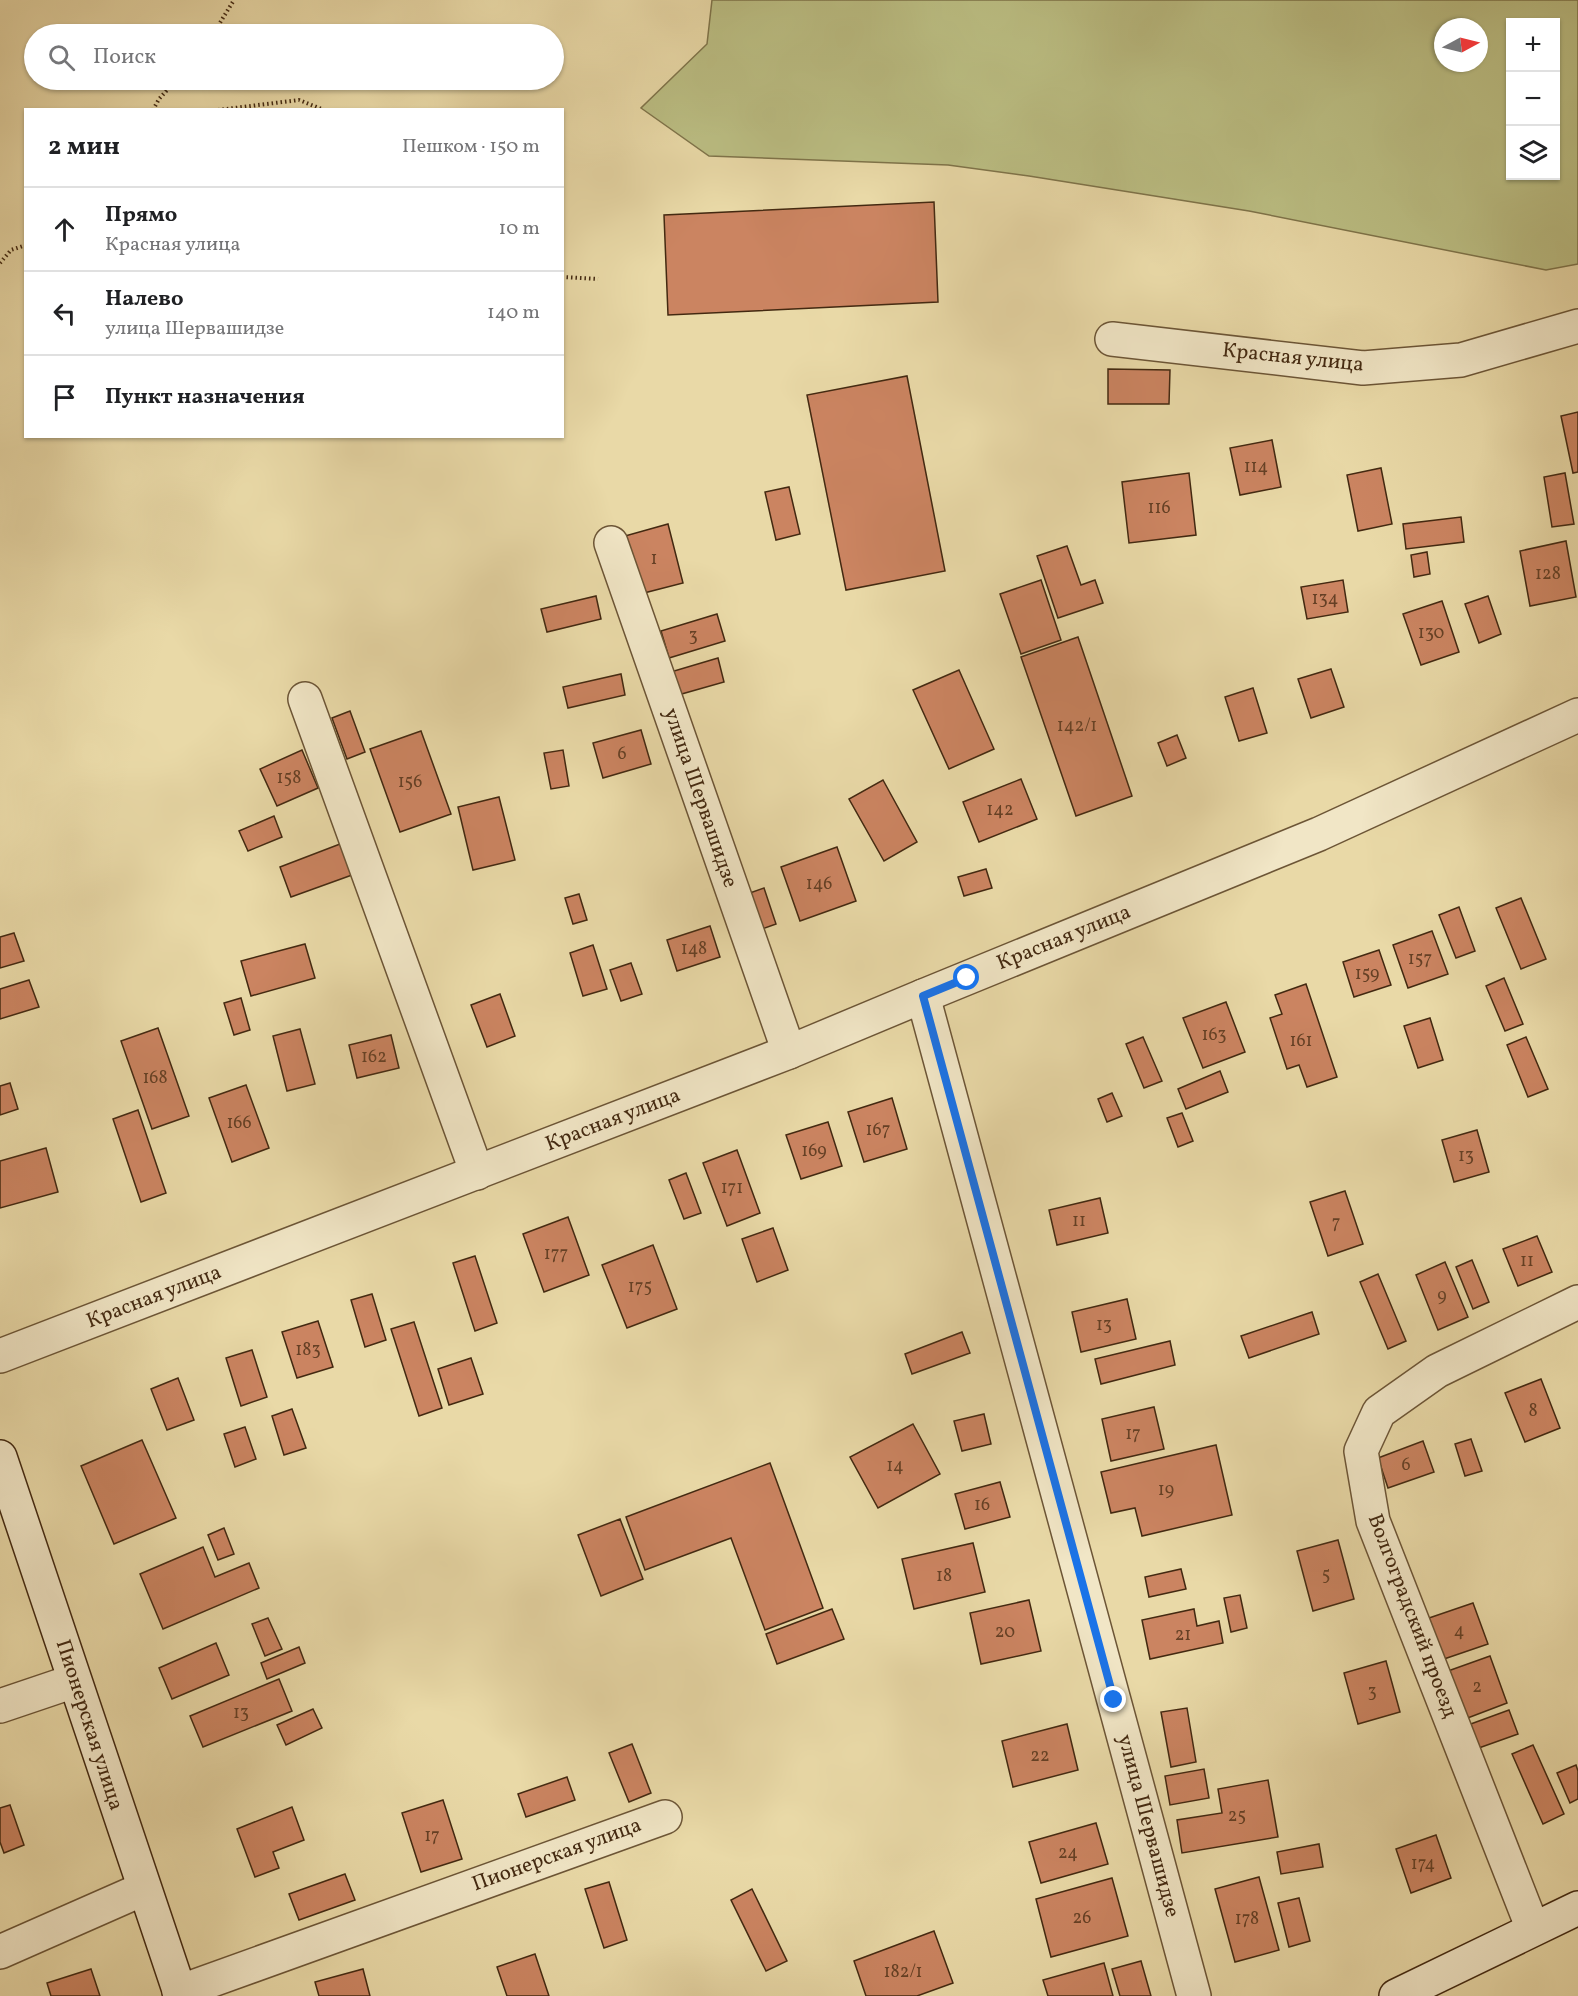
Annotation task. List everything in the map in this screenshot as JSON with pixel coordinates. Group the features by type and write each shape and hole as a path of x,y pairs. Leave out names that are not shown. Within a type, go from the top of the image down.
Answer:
{"street":[{"name":"Красная улица","path":"1112,339 1363,368 1461,360 1578,326"},
{"name":"улица Шервашидзе","path":"611,543 789,1052"},
{"path":"305,699 477,1173"},
{"name":"Красная улица","path":"0,1356 789,1052 1319,834 1578,715"},
{"name":"улица Шервашидзе","path":"923,996 1194,1996"},
{"name":"Волгоградский проезд","path":"1533,1929 1373,1521 1361,1451 1379,1412 1437,1371 1578,1302"},
{"name":"Пионерская улица","path":"0,1457 180,1994 665,1817"},
{"path":"0,1706 74,1681"},
{"path":"0,1952 143,1888"},
{"path":"1396,1996 1578,1908"}],"path":[{"path":"219,24 234,0"},
{"path":"154,108 167,90"},
{"path":"234,108 299,100 319,108"},
{"path":"0,263 11,250 24,246"},
{"path":"564,278 598,279"}],"green space":[{"path":"712,0 1578,0 1578,264 1546,270 1249,211 948,165 709,156 641,108 707,44"}],"building":[{"path":"934,202 938,302 668,315 664,215"},
{"path":"1108,369 1170,370 1169,404 1108,404"},
{"path":"907,376 945,571 846,590 807,395"},
{"path":"1578,412 1578,472 1573,473 1561,416"},
{"path":"1272,440 1281,487 1240,495 1230,448"},
{"path":"1381,468 1392,524 1358,531 1347,475"},
{"path":"1189,473 1196,535 1129,543 1122,482"},
{"path":"1565,473 1574,524 1552,527 1544,477"},
{"path":"789,487 800,534 776,540 765,492"},
{"path":"1461,517 1464,542 1406,549 1403,524"},
{"path":"668,524 683,583 640,594 625,536"},
{"path":"1566,541 1576,597 1530,606 1520,551"},
{"path":"1067,546 1081,585 1095,580 1103,603 1058,618 1037,556"},
{"path":"1427,552 1430,574 1414,577 1411,555"},
{"path":"1041,580 1061,640 1021,654 1000,594"},
{"path":"1343,580 1348,612 1307,619 1301,587"},
{"path":"596,596 601,619 547,632 541,609"},
{"path":"1488,596 1501,634 1479,643 1465,604"},
{"path":"1442,601 1459,652 1421,665 1403,614"},
{"path":"717,614 725,641 669,658 661,631"},
{"path":"1078,637 1132,796 1076,816 1021,657"},
{"path":"718,658 724,682 671,697 664,674"},
{"path":"1331,669 1344,707 1311,718 1298,679"},
{"path":"959,670 994,749 949,769 913,690"},
{"path":"621,674 625,695 568,708 563,687"},
{"path":"1253,688 1267,733 1239,741 1225,697"},
{"path":"350,711 365,752 347,759 332,718"},
{"path":"641,730 651,764 603,778 593,743"},
{"path":"421,731 451,814 400,832 370,749"},
{"path":"1177,735 1186,758 1167,766 1158,743"},
{"path":"302,750 318,788 277,806 260,769"},
{"path":"563,750 569,786 551,789 544,753"},
{"path":"1021,779 1037,819 979,842 963,802"},
{"path":"883,780 917,842 884,861 849,799"},
{"path":"499,797 515,860 473,870 458,807"},
{"path":"274,816 282,837 248,851 239,831"},
{"path":"340,844 352,875 291,897 280,867"},
{"path":"837,847 856,901 800,921 781,867"},
{"path":"986,869 992,888 964,896 958,877"},
{"path":"764,888 776,924 759,930 747,894"},
{"path":"579,894 587,920 573,924 565,898"},
{"path":"1521,898 1546,959 1521,969 1496,908"},
{"path":"1459,907 1475,951 1456,958 1439,915"},
{"path":"710,926 720,957 677,971 667,940"},
{"path":"1432,931 1448,974 1408,988 1393,945"},
{"path":"14,933 24,961 0,968 0,937"},
{"path":"305,944 315,978 251,996 241,961"},
{"path":"593,945 607,989 583,996 570,953"},
{"path":"1379,950 1391,985 1354,997 1343,962"},
{"path":"631,963 642,994 621,1001 610,970"},
{"path":"1504,978 1523,1024 1505,1031 1486,986"},
{"path":"29,980 39,1007 0,1019 0,989"},
{"path":"1306,984 1337,1077 1307,1087 1299,1065 1287,1069 1270,1018 1282,1014 1275,995"},
{"path":"500,994 515,1036 487,1047 471,1005"},
{"path":"241,998 250,1030 234,1035 224,1003"},
{"path":"1226,1002 1245,1052 1203,1068 1183,1018"},
{"path":"1430,1018 1443,1060 1418,1068 1404,1026"},
{"path":"158,1028 189,1116 152,1129 121,1041"},
{"path":"300,1029 315,1084 287,1091 273,1036"},
{"path":"391,1035 399,1068 357,1078 349,1045"},
{"path":"1143,1037 1162,1081 1144,1088 1126,1044"},
{"path":"1526,1037 1548,1089 1528,1097 1507,1045"},
{"path":"1220,1071 1228,1092 1186,1109 1178,1089"},
{"path":"10,1083 18,1109 0,1115 0,1086"},
{"path":"246,1085 269,1148 232,1162 209,1098"},
{"path":"1112,1093 1122,1116 1107,1122 1098,1099"},
{"path":"892,1098 907,1149 864,1162 848,1112"},
{"path":"138,1110 166,1193 141,1202 113,1119"},
{"path":"1182,1113 1193,1141 1178,1147 1167,1118"},
{"path":"828,1122 842,1166 801,1179 786,1135"},
{"path":"1477,1130 1489,1172 1454,1182 1442,1140"},
{"path":"46,1148 58,1192 0,1208 0,1161"},
{"path":"737,1150 760,1213 727,1226 703,1163"},
{"path":"686,1173 701,1213 684,1219 669,1180"},
{"path":"1345,1191 1363,1244 1328,1256 1310,1202"},
{"path":"1100,1198 1108,1233 1057,1245 1049,1210"},
{"path":"568,1217 589,1275 544,1292 523,1234"},
{"path":"773,1228 788,1270 757,1282 742,1239"},
{"path":"1537,1236 1552,1272 1518,1286 1503,1249"},
{"path":"653,1245 677,1309 627,1328 602,1265"},
{"path":"475,1256 497,1323 475,1331 453,1263"},
{"path":"1472,1260 1489,1302 1473,1309 1456,1267"},
{"path":"1445,1262 1468,1317 1438,1330 1416,1275"},
{"path":"1378,1274 1406,1341 1388,1349 1360,1282"},
{"path":"372,1294 386,1340 365,1347 351,1300"},
{"path":"1127,1299 1136,1339 1081,1352 1072,1312"},
{"path":"1312,1312 1319,1334 1249,1358 1241,1336"},
{"path":"318,1321 333,1367 297,1378 282,1332"},
{"path":"414,1322 442,1408 419,1416 391,1329"},
{"path":"962,1332 970,1353 912,1374 905,1354"},
{"path":"1170,1341 1175,1365 1101,1384 1095,1359"},
{"path":"252,1350 267,1397 241,1406 226,1358"},
{"path":"471,1358 483,1394 449,1405 438,1369"},
{"path":"178,1378 194,1420 167,1430 151,1389"},
{"path":"1541,1379 1560,1428 1525,1442 1505,1393"},
{"path":"1154,1407 1164,1449 1111,1461 1102,1419"},
{"path":"292,1409 306,1448 284,1455 272,1416"},
{"path":"984,1414 991,1444 962,1451 954,1421"},
{"path":"913,1424 940,1474 878,1508 850,1457"},
{"path":"245,1427 256,1459 235,1467 224,1434"},
{"path":"1471,1439 1482,1471 1465,1476 1455,1444"},
{"path":"142,1440 176,1518 114,1544 81,1466"},
{"path":"1423,1441 1434,1472 1388,1488 1378,1458"},
{"path":"1216,1445 1232,1515 1142,1536 1135,1508 1111,1513 1101,1472"},
{"path":"770,1463 823,1608 765,1630 731,1538 645,1570 626,1517"},
{"path":"1000,1482 1010,1517 965,1529 955,1494"},
{"path":"620,1519 643,1579 601,1596 578,1535"},
{"path":"224,1528 234,1554 218,1560 208,1535"},
{"path":"1338,1540 1354,1599 1313,1611 1297,1551"},
{"path":"973,1543 985,1592 914,1609 902,1559"},
{"path":"203,1547 215,1577 249,1563 259,1588 163,1629 140,1574"},
{"path":"1181,1569 1186,1589 1149,1597 1145,1577"},
{"path":"1240,1595 1247,1628 1231,1632 1224,1598"},
{"path":"1029,1600 1041,1651 981,1664 970,1613"},
{"path":"1473,1603 1488,1644 1444,1659 1429,1618"},
{"path":"832,1609 844,1639 777,1664 766,1634"},
{"path":"1194,1609 1197,1626 1219,1621 1223,1643 1150,1659 1142,1620"},
{"path":"268,1618 282,1649 265,1656 252,1624"},
{"path":"216,1643 229,1675 172,1699 159,1668"},
{"path":"299,1647 305,1663 267,1679 261,1663"},
{"path":"1490,1656 1507,1703 1465,1719 1448,1671"},
{"path":"1386,1661 1400,1712 1358,1724 1344,1673"},
{"path":"279,1679 292,1711 203,1747 190,1716"},
{"path":"1187,1708 1196,1762 1171,1767 1161,1712"},
{"path":"313,1709 322,1728 286,1745 277,1725"},
{"path":"1509,1710 1518,1734 1476,1749 1468,1725"},
{"path":"1067,1724 1078,1770 1013,1787 1002,1741"},
{"path":"632,1744 651,1793 629,1802 609,1753"},
{"path":"1533,1745 1564,1814 1543,1824 1512,1754"},
{"path":"1576,1765 1578,1799 1570,1803 1557,1773"},
{"path":"1204,1769 1209,1798 1170,1805 1165,1776"},
{"path":"567,1777 575,1800 526,1817 518,1794"},
{"path":"1268,1780 1278,1837 1182,1853 1177,1820 1222,1813 1218,1789"},
{"path":"443,1800 462,1859 421,1872 402,1813"},
{"path":"10,1805 24,1845 4,1853 0,1842 0,1808"},
{"path":"292,1807 304,1840 273,1852 279,1868 255,1877 237,1829"},
{"path":"1096,1823 1108,1864 1041,1883 1029,1842"},
{"path":"1436,1835 1451,1878 1411,1893 1396,1849"},
{"path":"1319,1844 1323,1867 1281,1874 1277,1852"},
{"path":"345,1874 355,1900 299,1920 289,1894"},
{"path":"1259,1877 1279,1950 1235,1962 1215,1889"},
{"path":"1112,1878 1128,1936 1051,1957 1036,1899"},
{"path":"609,1882 627,1940 604,1948 585,1889"},
{"path":"752,1889 787,1961 766,1971 731,1900"},
{"path":"1299,1898 1310,1941 1289,1947 1278,1903"},
{"path":"934,1931 953,1983 917,1996 866,1996 854,1961"},
{"path":"535,1954 549,1996 507,1996 497,1967"},
{"path":"1141,1961 1151,1996 1120,1996 1112,1969"},
{"path":"1104,1963 1113,1996 1048,1996 1043,1980"},
{"path":"91,1969 100,1996 51,1996 47,1983"},
{"path":"363,1969 370,1996 319,1996 315,1982"}],"route":[{"path":"967,978 923,996 1114,1700"}]}
